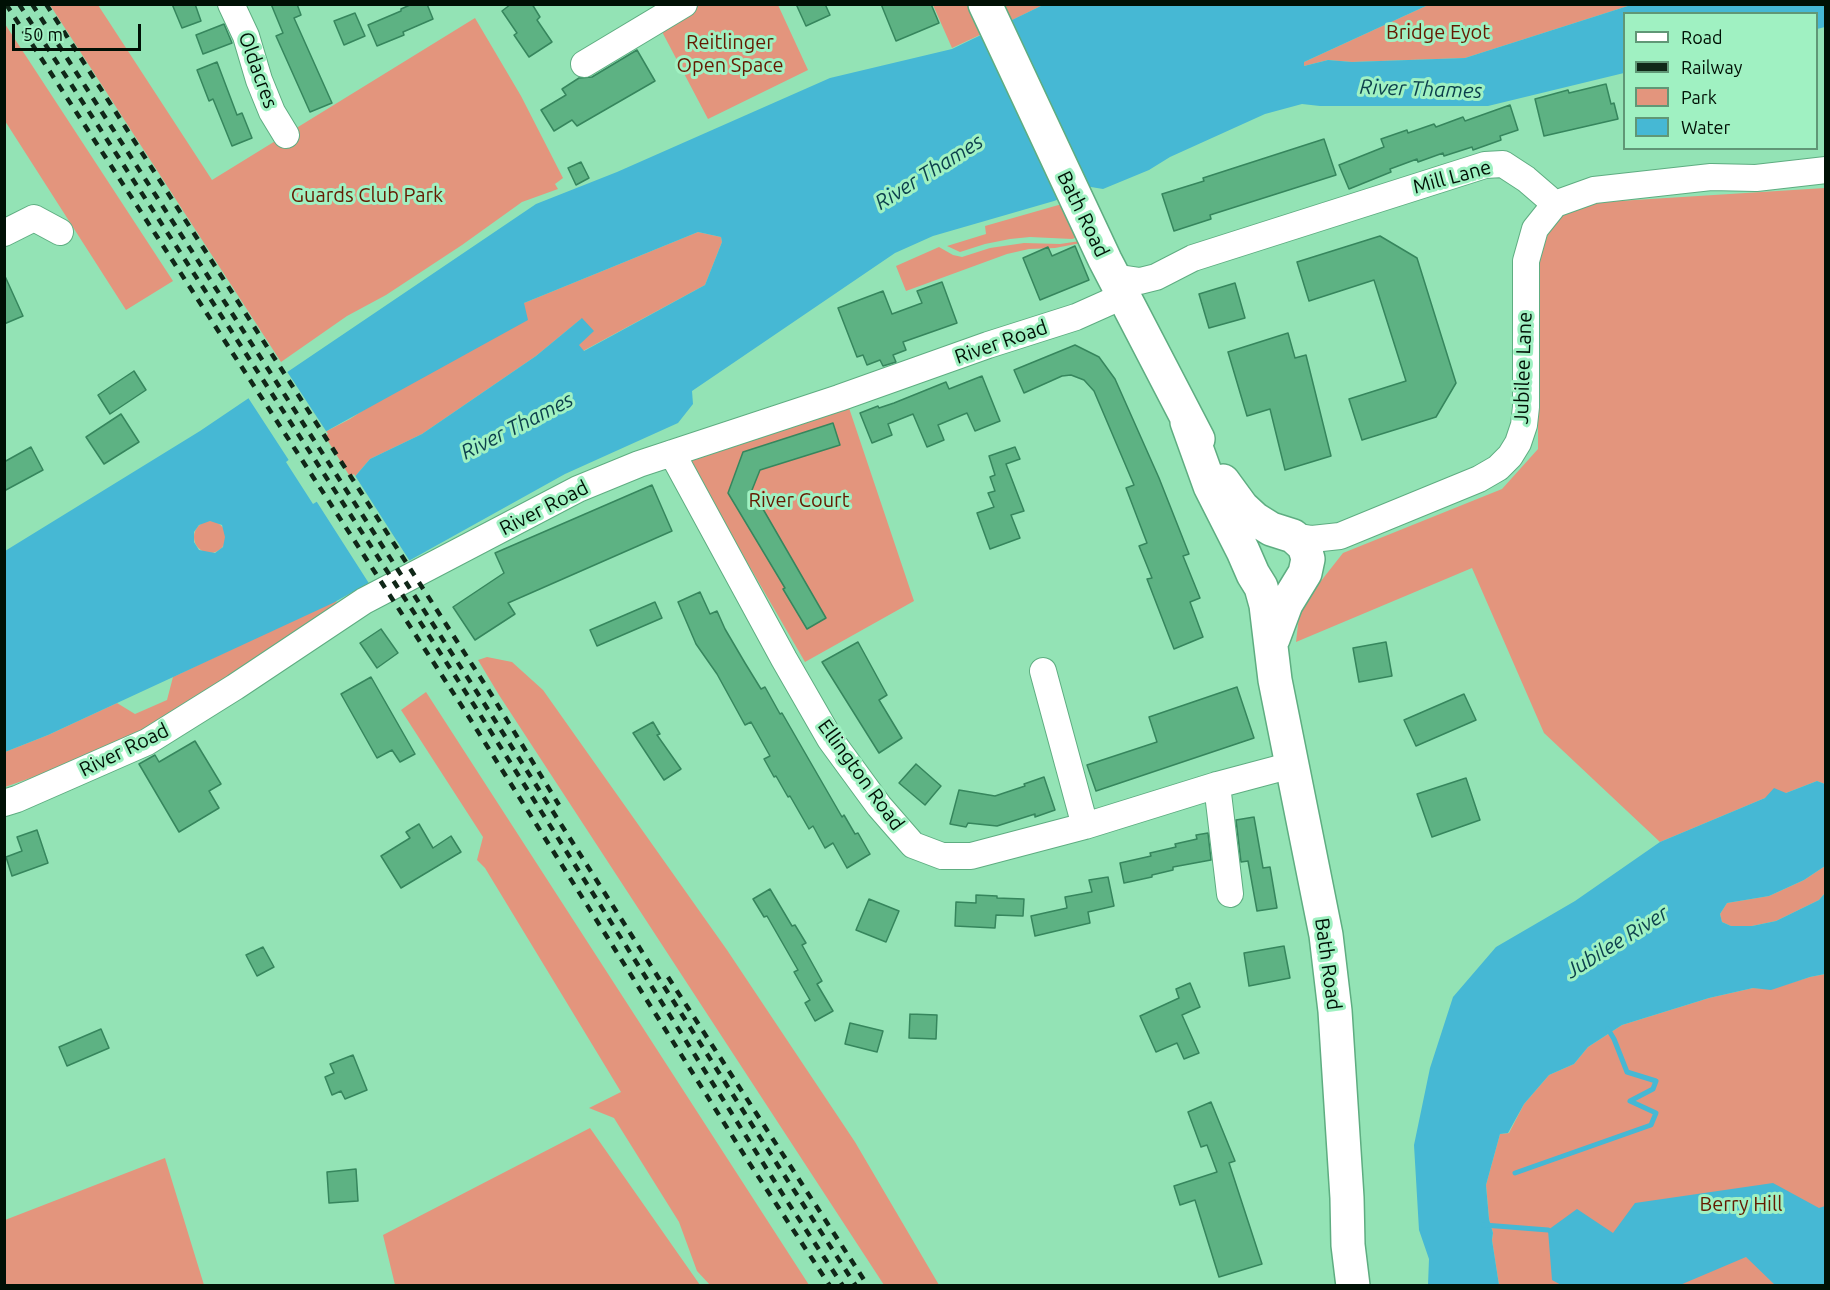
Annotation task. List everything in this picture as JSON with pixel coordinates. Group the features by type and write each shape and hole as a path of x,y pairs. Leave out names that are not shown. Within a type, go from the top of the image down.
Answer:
{"main road":[{"name":"Bath Road","path":"985,4 1114,278 1187,422 1224,483 1242,507 1261,524 1285,534 1304,546 1308,559 1302,577 1286,604 1270,647"},
{"name":"Bath Road","path":"1187,422 1210,486 1265,596 1275,680 1326,935 1334,1000 1348,1245 1353,1286"},
{"path":"1285,534 1265,535 1256,543 1251,553 1253,573 1268,588 1275,590 1290,588 1302,577"}],"street":[{"name":"Oldacres","path":"231,4 246,36 259,80 272,112 286,135"},
{"path":"584,64 684,4"},
{"name":"Mill Lane","path":"1114,278 1140,281 1156,277 1193,258 1485,165 1503,164 1526,179 1555,204"},
{"path":"1555,204 1594,190 1712,177 1756,178 1826,170"},
{"name":"Jubilee Lane","path":"1285,534 1317,539 1340,536 1479,479 1498,468 1510,456 1518,443 1524,425 1526,407 1526,261 1535,229 1555,204"},
{"path":"4,233 34,218 60,232"},
{"name":"River Road","path":"4,803 147,742 236,687 364,601 567,495 639,464 1076,317 1114,278"},
{"name":"Ellington Road","path":"672,453 830,739 879,806 913,845 942,856 971,856 1084,826 1217,785 1292,765"},
{"name":"Jubilee Lane","path":"1302,577 1317,557 1340,536"},
{"path":"1043,671 1084,826"},
{"path":"1217,785 1230,894"}],"green space":[{"path":"1000,4 1043,5 1008,22"},
{"name":"Guards Club Park","path":"50,5 98,5 212,180 475,18 521,96 563,178 555,184 558,189 522,202 462,245 386,295 347,316 281,362"},
{"name":"Reitlinger Open Space","path":"693,5 778,5 808,70 708,119 659,26"},
{"path":"933,5 968,5 984,33 952,48"},
{"name":"Bridge Eyot","path":"1428,5 1631,5 1465,58 1352,62 1328,60 1304,66 1304,62"},
{"path":"5,24 173,281 126,310 5,121"},
{"path":"1825,188 1825,784 1817,781 1765,798 1660,842 1544,733 1472,568 1296,642 1299,616 1306,600 1343,553 1502,489 1538,449 1538,256 1545,236 1556,218 1587,203"},
{"path":"1062,204 1078,237 1072,239 1030,237 1010,239 960,252 947,246 986,234 985,226"},
{"path":"698,232 721,237 722,242 705,285 583,351 578,345 593,331 581,319 536,356 422,434 370,459 352,480 323,433 350,419 524,303"},
{"path":"1080,241 1081,243 1055,248 1029,249 1007,254 906,291 896,266 939,247 962,257 990,248 1024,243 1060,244"},
{"name":"River Court","path":"847,402 914,601 805,662 693,469 691,460"},
{"path":"210,521 221,526 226,537 221,548 210,553 199,548 194,537 199,526"},
{"path":"338,599 330,613 193,704 96,755 5,787 5,752 117,703 135,714 167,700 173,677"},
{"path":"487,657 512,662 543,690 727,950 855,1142 939,1285 884,1285 499,695 478,660"},
{"path":"426,692 809,1285 710,1285 697,1271 679,1222 614,1118 589,1108 621,1092 485,868 477,860 483,837 401,710"},
{"path":"1825,866 1825,893 1819,900 1776,921 1752,926 1731,926 1722,922 1720,914 1727,903 1769,896 1804,880"},
{"name":"Berry Hill","path":"1825,974 1825,1285 1499,1285 1486,1185 1500,1134 1509,1133 1524,1104 1549,1075 1574,1064 1588,1047 1622,1025 1709,998 1753,988 1771,989"},
{"path":"590,1128 700,1285 395,1285 383,1235"},
{"path":"165,1158 204,1285 5,1285 5,1220"}],"water":[{"name":"River Thames","path":"1043,5 1428,5 1304,62 1304,66 1328,60 1352,62 1465,58 1631,5 1825,5 1825,27 1818,29 1818,12 1623,12 1623,73 1488,106 1320,106 1302,104 1265,114 1170,157 1149,170 1103,189 1091,187 1054,201 933,236 895,253 692,391 693,404 678,423 565,474 333,603 48,735 5,752 5,551 200,431 536,204 617,172 830,78 952,49","holes":["698,232 721,237 722,242 705,285 584,351 579,345 594,331 582,318 536,356 422,434 370,459 352,480 313,504 286,462 323,433 528,320 524,303","210,521 222,525 225,537 223,547 215,553 199,550 194,542 194,532 199,525"]},
{"name":"Jubilee River","path":"1817,781 1825,784 1825,866 1804,880 1769,896 1727,903 1720,914 1722,922 1731,926 1752,926 1776,921 1819,900 1825,893 1825,974 1771,990 1753,988 1709,998 1622,1025 1588,1047 1574,1064 1549,1075 1524,1104 1508,1133 1500,1134 1486,1185 1499,1285 1428,1285 1429,1259 1419,1230 1414,1145 1430,1068 1453,997 1496,947 1575,901 1660,842 1765,798 1774,788 1786,793"},
{"path":"1773,1183 1819,1208 1825,1206 1825,1285 1775,1285 1746,1257 1680,1285 1563,1286 1552,1280 1548,1230 1577,1209 1613,1233 1635,1203"}],"pier":[{"path":"286,370 328,434 290,462 247,396"},
{"path":"354,474 411,563 370,585 315,499"}],"building":[{"path":"172,4 195,4 201,21 182,28"},
{"path":"271,4 297,4 301,15 294,18 332,103 310,112 276,36 283,33"},
{"path":"412,4 427,4 433,19 403,32 404,35 377,46 368,25"},
{"path":"511,4 532,4 540,17 537,20 552,42 529,57 502,11"},
{"path":"796,4 825,4 830,15 806,26"},
{"path":"881,4 931,4 939,23 896,41"},
{"path":"355,13 365,36 344,45 334,21"},
{"path":"224,24 232,43 203,54 196,35"},
{"path":"637,50 655,81 577,126 572,120 554,131 541,110 566,95 562,89 579,78 592,77"},
{"path":"217,62 237,115 242,113 252,138 232,146 213,99 209,101 197,70"},
{"path":"1606,84 1618,119 1544,136 1535,99 1568,90 1569,93"},
{"path":"1510,105 1518,130 1500,136 1501,140 1473,150 1472,147 1444,156 1443,153 1418,162 1417,159 1349,189 1339,165 1384,147 1381,139 1434,124 1436,127 1463,117 1465,121"},
{"path":"1324,139 1336,175 1210,215 1211,219 1174,231 1162,194 1204,181 1203,178"},
{"path":"581,162 589,178 576,185 568,168"},
{"path":"1380,236 1417,258 1456,383 1436,417 1362,440 1349,399 1406,381 1374,280 1309,301 1297,262"},
{"path":"1075,246 1089,280 1040,300 1023,258 1048,247 1052,256"},
{"path":"4,274 23,316 4,324"},
{"path":"942,282 957,323 903,342 906,350 893,355 896,362 883,366 880,360 867,365 863,355 857,357 838,308 883,291 892,314 922,303 917,291"},
{"path":"1235,283 1245,318 1209,328 1199,294"},
{"path":"1288,333 1295,358 1306,355 1331,456 1285,470 1270,409 1247,416 1228,352"},
{"path":"1075,345 1099,357 1115,379 1159,478 1189,554 1183,556 1200,598 1190,602 1203,637 1174,649 1147,579 1152,578 1139,546 1147,543 1126,488 1134,485 1094,391 1084,380 1071,375 1062,376 1024,393 1014,370"},
{"path":"134,371 146,390 110,414 98,395"},
{"path":"982,376 1000,421 975,431 967,413 938,425 944,440 927,447 913,414 888,424 892,435 872,443 860,413 894,403 946,382 949,389"},
{"path":"121,414 139,442 104,464 86,437"},
{"path":"833,423 840,445 760,470 752,490 826,618 807,629 728,493 743,452"},
{"path":"31,447 43,470 4,491 4,462"},
{"path":"1015,447 1020,459 1006,464 1024,511 1011,515 1020,538 990,549 977,513 994,507 988,493 995,491 990,477 995,475 989,456"},
{"path":"652,485 672,531 508,603 515,614 475,640 453,607 504,573 495,553"},
{"path":"700,592 710,614 717,611 725,629 761,689 765,687 842,817 844,815 855,834 858,833 870,854 847,868 833,843 825,848 813,826 809,829 790,796 788,797 764,759 770,756 751,722 745,725 717,674 696,644 678,602"},
{"path":"655,602 662,618 597,646 590,630"},
{"path":"381,629 398,653 377,668 360,643"},
{"path":"858,642 887,695 879,700 902,738 879,753 822,662"},
{"path":"1386,642 1392,676 1359,682 1353,648"},
{"path":"371,677 415,754 400,762 392,750 377,758 341,694"},
{"path":"1237,687 1254,738 1096,791 1087,765 1157,742 1149,717"},
{"path":"1464,694 1476,720 1416,746 1404,720"},
{"path":"653,722 660,734 657,735 681,769 664,780 633,733"},
{"path":"195,741 221,784 209,791 219,808 179,832 139,764 155,755 159,762"},
{"path":"916,764 941,786 925,805 899,783"},
{"path":"1044,777 1055,810 997,826 968,823 966,827 950,824 959,790 995,796"},
{"path":"1466,778 1480,820 1432,837 1417,794"},
{"path":"1254,817 1263,868 1270,867 1277,908 1257,911 1248,861 1241,862 1236,820"},
{"path":"419,824 433,848 451,836 461,852 401,888 381,856 410,838 406,832"},
{"path":"37,830 48,863 12,876 6,857 22,851 17,837"},
{"path":"1208,833 1211,860 1173,867 1173,870 1152,875 1152,877 1124,883 1120,863 1151,856 1150,853 1176,847 1175,844 1197,839 1196,835"},
{"path":"1108,877 1114,906 1088,912 1090,923 1035,936 1031,916 1067,908 1065,897 1092,892 1089,880"},
{"path":"770,889 792,926 795,925 806,943 802,945 822,981 817,984 833,1011 815,1021 805,1003 810,1000 794,972 798,970 767,916 764,917 753,899"},
{"path":"976,895 1024,899 1023,916 996,915 995,928 955,926 956,902 976,903"},
{"path":"869,899 899,911 886,942 856,930"},
{"path":"1284,946 1290,978 1249,986 1244,953"},
{"path":"263,947 274,967 257,976 246,955"},
{"path":"1190,983 1200,1007 1182,1015 1199,1053 1184,1059 1177,1043 1156,1052 1140,1016 1179,998 1176,989"},
{"path":"910,1014 937,1015 936,1039 909,1038"},
{"path":"850,1023 883,1031 877,1052 845,1044"},
{"path":"101,1029 109,1048 67,1066 59,1047"},
{"path":"353,1055 367,1090 345,1099 341,1091 332,1095 325,1077 334,1073 330,1064"},
{"path":"1211,1102 1235,1161 1229,1163 1262,1264 1219,1277 1195,1200 1180,1205 1174,1186 1217,1172 1207,1145 1201,1147 1188,1112"},
{"path":"356,1169 358,1201 329,1203 327,1172"}],"waterway":[{"path":"1515,1173 1651,1125 1656,1113 1630,1101 1653,1089 1656,1081 1627,1072 1608,1029"},
{"path":"1484,1225 1548,1230"}],"railway":[{"path":"6,4 465,711 748,1161 830,1286"},
{"path":"19,4 474,705 843,1286"},
{"path":"32,4 482,700 856,1286"},
{"path":"46,4 491,694 559,805"},
{"path":"668,977 868,1286"}]}
